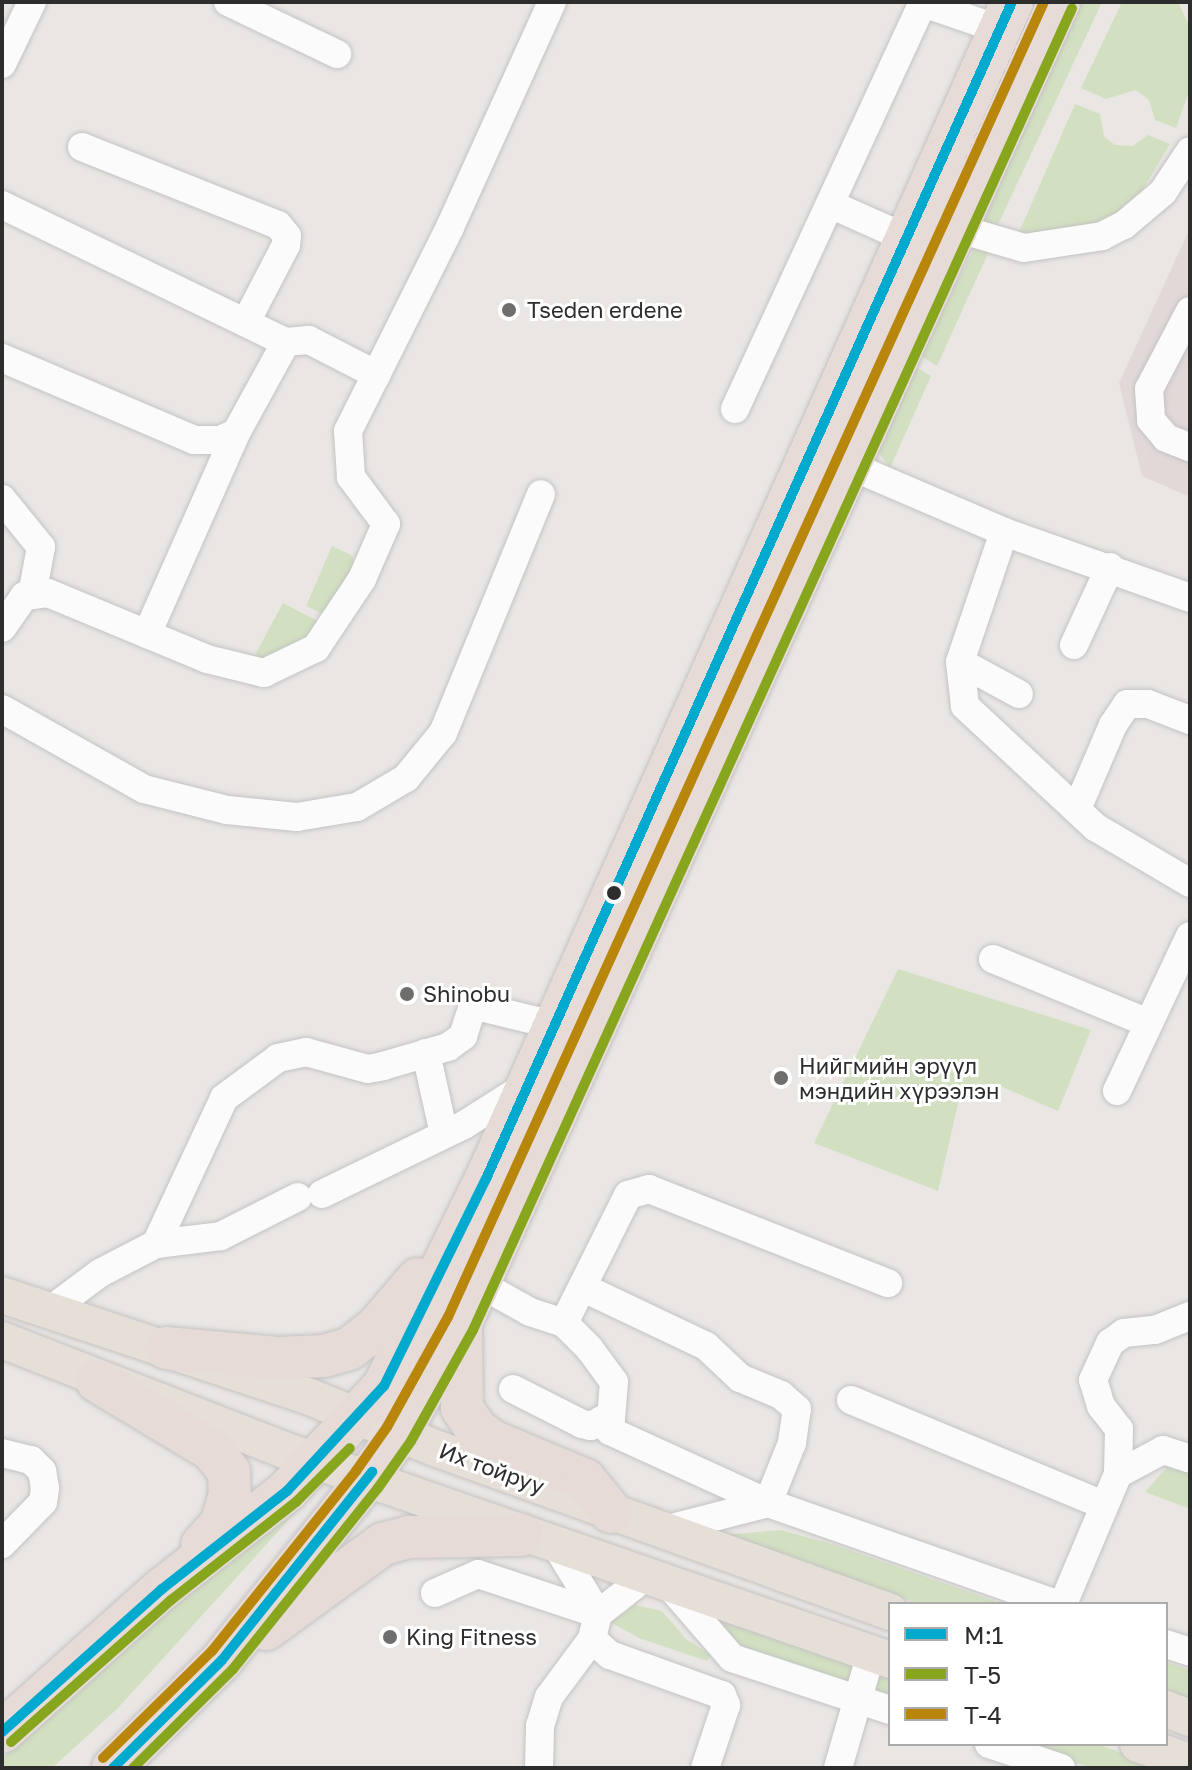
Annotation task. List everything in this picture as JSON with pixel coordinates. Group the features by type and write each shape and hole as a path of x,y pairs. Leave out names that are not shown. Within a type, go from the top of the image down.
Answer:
{"highway":[{"path":"113,1768 222,1660 367,1479 399,1434 461,1323 1059,2"},
{"path":"2,1732 162,1589 317,1461 359,1418 384,1386 486,1179 1006,16"},
{"path":"166,1348 278,1358 324,1356 349,1349 409,1294 446,1230 486,1179"},
{"path":"461,1323 462,1408 477,1430 492,1441 585,1480 611,1512"},
{"path":"97,1381 212,1450 229,1472 230,1495 221,1524 162,1589"},
{"path":"222,1660 383,1544 410,1537 539,1541"}],"main road":[{"name":"Их тойруу","path":"2,1295 166,1348 660,1531 888,1611"},
{"path":"2,1340 97,1381 317,1461 539,1541 880,1657"},
{"path":"1168,1710 1190,1718"},
{"path":"1144,1746 1190,1762"}],"street":[{"path":"2,64 32,2"},
{"path":"228,2 337,54"},
{"path":"2,628 24,596 48,593 207,659 264,673 316,648 362,579 386,524 351,477 348,431 552,2"},
{"path":"735,409 923,3 1006,16"},
{"path":"82,147 278,225 287,236 286,245 246,322"},
{"path":"956,228 1024,248 1102,236 1124,225 1163,192 1190,151"},
{"path":"830,204 906,238"},
{"path":"2,205 286,342 309,340 377,375"},
{"path":"1190,311 1149,389 1151,420 1166,438 1190,447"},
{"path":"147,634 236,433 286,342"},
{"path":"2,358 194,440 220,440 236,433"},
{"path":"848,465 1004,532 1110,567 1190,598"},
{"path":"2,709 144,789 227,810 297,817 357,807 406,778 443,733 541,494"},
{"path":"2,499 41,547 32,595"},
{"path":"1004,532 960,662 965,706 979,725 1106,834 1190,883"},
{"path":"1074,645 1110,567"},
{"path":"960,662 1019,694"},
{"path":"1077,809 1113,725 1127,704 1148,704 1190,720"},
{"path":"1117,1091 1190,936"},
{"path":"993,959 1148,1023"},
{"path":"156,1244 224,1098 278,1058 306,1052 368,1069 426,1053 463,1036 472,1009 480,1007 554,1025"},
{"path":"426,1053 444,1134"},
{"path":"49,1311 100,1273 156,1244 221,1236 444,1134 527,1085"},
{"path":"564,1323 628,1195 649,1189 888,1283"},
{"path":"480,1284 530,1312 564,1323 614,1382 607,1417 610,1431 626,1441 768,1503 1050,1602"},
{"path":"582,1287 706,1346 740,1378 781,1395 797,1409 792,1443 768,1503"},
{"path":"1064,1602 1118,1474 1119,1429 1101,1406 1093,1380 1105,1352 1124,1333 1155,1330 1190,1316"},
{"path":"513,1389 582,1424 607,1417"},
{"path":"851,1400 1103,1505"},
{"path":"1118,1474 1163,1450 1190,1459"},
{"path":"2,1453 31,1460 42,1471 45,1488 43,1502 2,1544"},
{"path":"660,1531 768,1503"},
{"path":"539,1541 610,1655 722,1695 726,1705 705,1768"},
{"path":"435,1593 478,1574 595,1627"},
{"path":"539,1768 540,1726 549,1697 595,1627 657,1581 732,1658 888,1709"},
{"path":"1168,1645 1190,1652"},
{"path":"838,1768 857,1699 880,1657"},
{"path":"995,1746 1061,1768"}],"shaded area":[{"path":"1190,228 1190,497 1142,476 1119,383"}],"green space":[{"path":"1079,2 1102,2 994,233 983,220"},
{"path":"1122,2 1178,2 1188,23 1190,89 1176,128 1155,120 1149,100 1136,90 1106,99 1081,88"},
{"path":"1075,104 1100,114 1104,136 1115,145 1133,146 1148,135 1170,144 1134,204 1107,222 1017,237"},
{"path":"975,247 990,249 937,366 920,355"},
{"path":"914,366 931,376 890,468 877,450"},
{"path":"332,546 351,555 356,564 334,619 306,606"},
{"path":"283,603 328,626 241,681"},
{"path":"898,969 1091,1030 1058,1111 998,1085 960,1095 938,1191 814,1143"},
{"path":"1168,1466 1190,1468 1190,1509 1145,1492"},
{"path":"314,1492 117,1709 52,1768 2,1768 2,1758 220,1560"},
{"path":"780,1530 832,1544 997,1602 913,1602 724,1535"},
{"path":"635,1605 662,1611 686,1639 711,1655 707,1661 639,1638 610,1622"},
{"path":"699,1610 888,1674 888,1697 737,1647"},
{"path":"1168,1663 1190,1670 1190,1699 1168,1691"},
{"path":"1030,1746 1102,1746 1167,1768 1091,1768"}],"transit line":[{"name":"М:1","path":"2,1732 162,1589 287,1491 384,1386 486,1179 1012,2"},
{"name":"Т-4","path":"103,1758 212,1651 356,1471 387,1427 448,1317 1044,2"},
{"name":"Т-5","path":"133,1768 233,1669 378,1488 411,1441 473,1330 1072,8"},
{"name":"Т-5","path":"11,1742 171,1600 296,1502 350,1448"},
{"name":"М:1","path":"113,1768 222,1660 372,1472"}],"place":[{"name":"Tseden erdene","path":"509,310"},
{"name":"Shinobu","path":"407,994"},
{"name":"Нийгмийн эрүүл мэндийн хүрээлэн","path":"781,1078"},
{"name":"King Fitness","path":"390,1637"}]}
